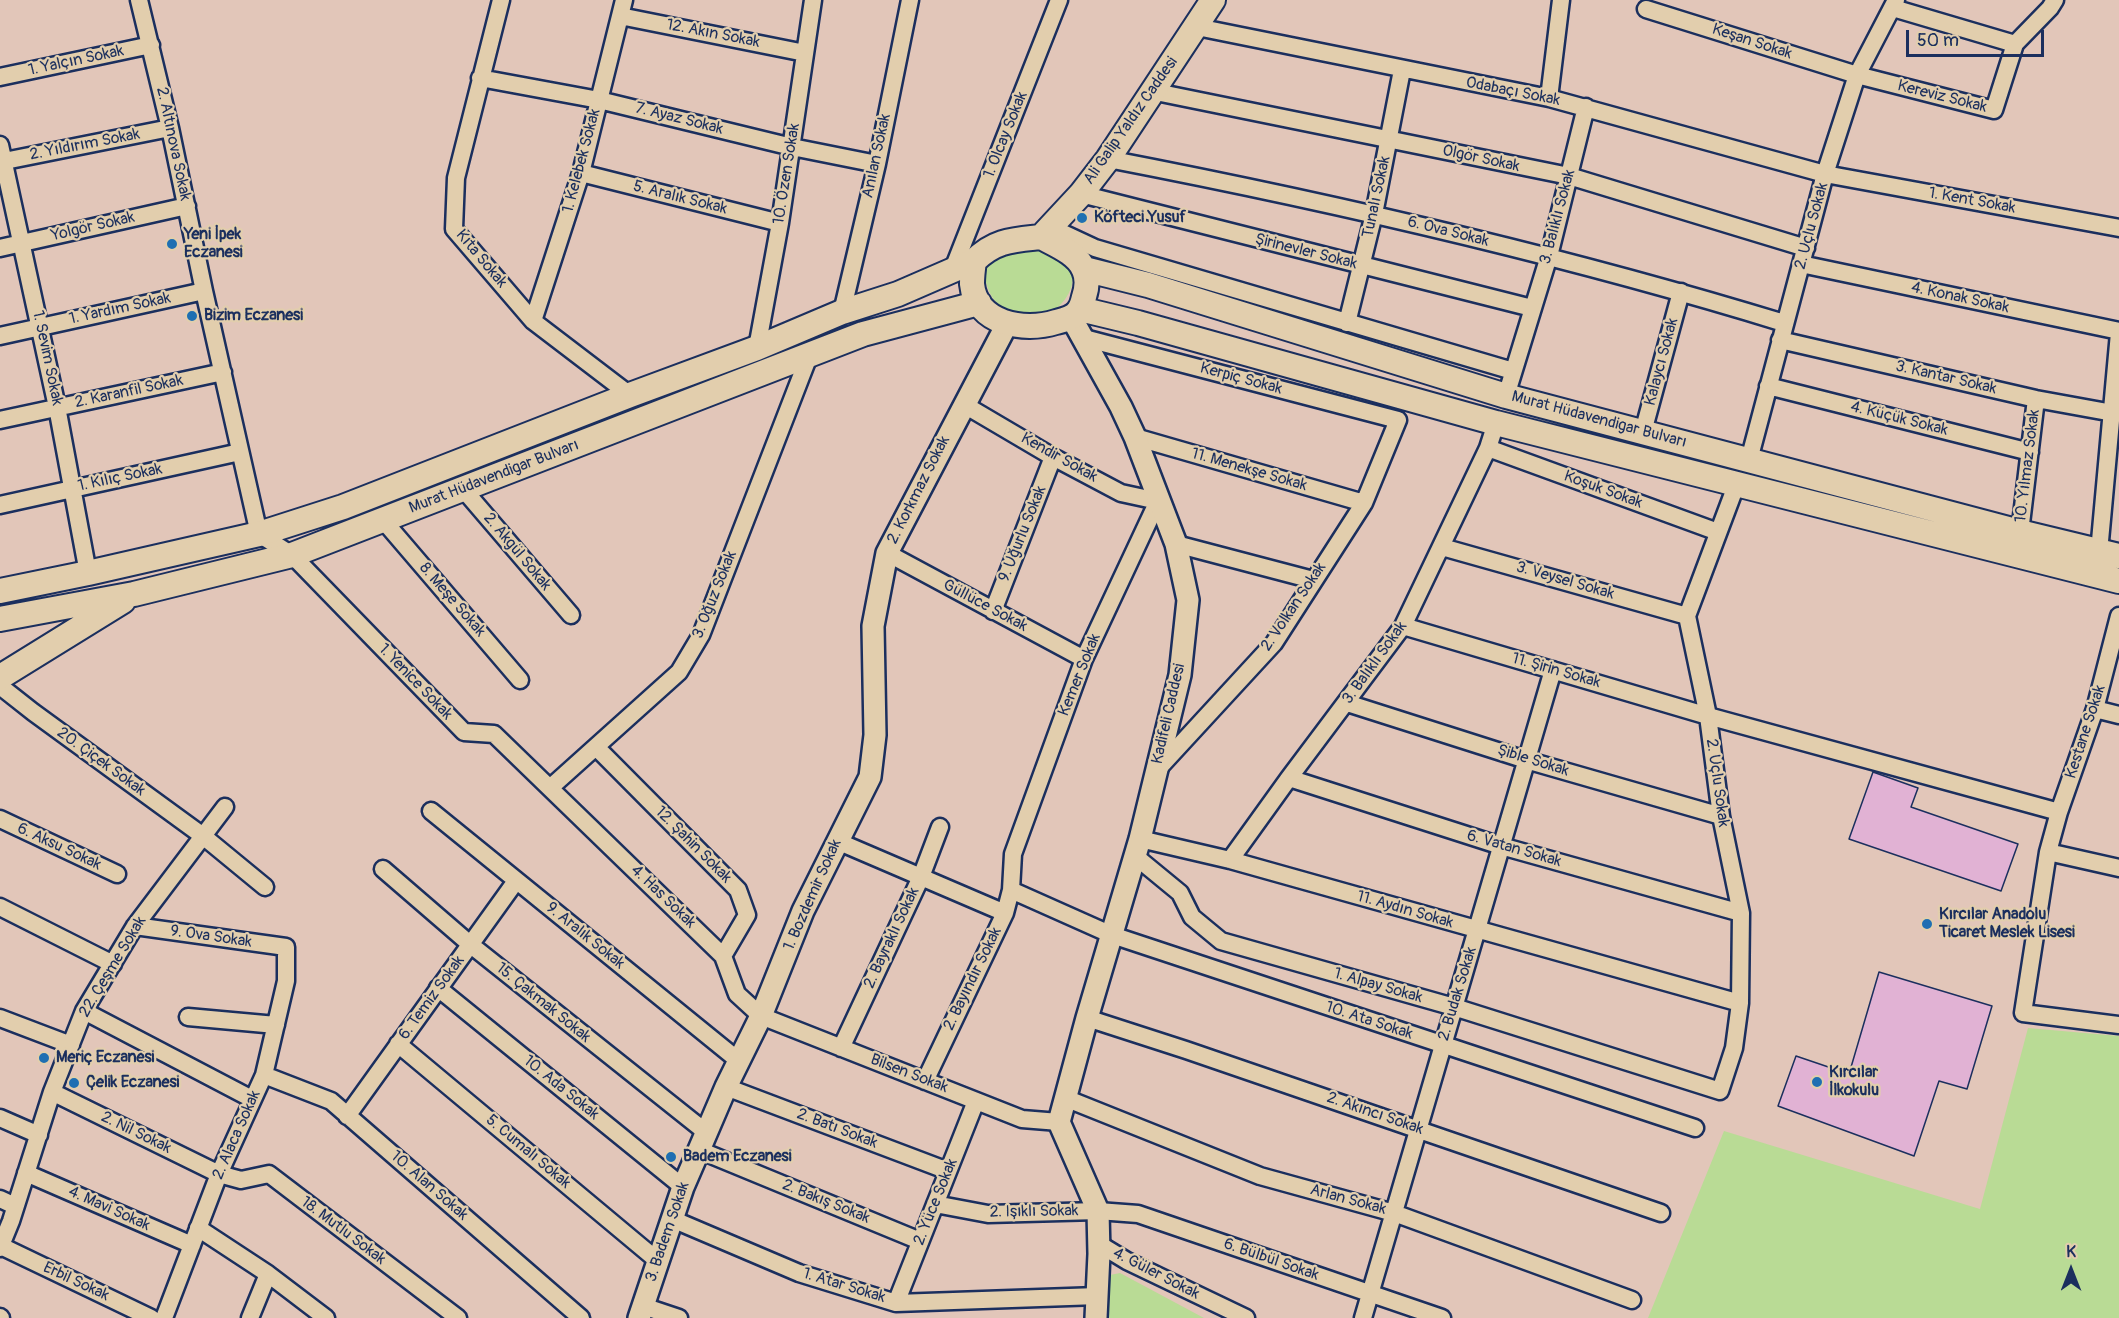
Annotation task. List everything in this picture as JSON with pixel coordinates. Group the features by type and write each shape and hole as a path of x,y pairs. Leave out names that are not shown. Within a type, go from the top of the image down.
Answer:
{"main road":[{"name":"Ali Galip Yaldız Caddesi","path":"1046,232 1108,159 1151,91 1214,0"},
{"path":"1046,232 1084,269 1087,287 1076,313 1047,325 1029,327 1006,324 992,316 979,303 963,265 986,248 1046,232"},
{"name":"Murat Hüdavendigar Bulvarı","path":"0,591 259,534 343,507 757,348 842,312 897,294 963,265"},
{"name":"Murat Hüdavendigar Bulvarı","path":"1084,269 1148,285 1506,396 2109,554"},
{"name":"Murat Hüdavendigar Bulvarı","path":"0,619 134,594 291,555 863,334 979,303"},
{"name":"Murat Hüdavendigar Bulvarı","path":"1076,313 1161,330 1496,423 2119,581"},
{"path":"0,677 134,594"}],"street":[{"name":"2. Altınova Sokak","path":"139,0 170,128 259,534"},
{"name":"Kıta Sokak","path":"501,0 456,178 454,229 533,321 630,395"},
{"name":"10. Özen Sokak","path":"757,348 780,223 813,0"},
{"name":"Anılan Sokak","path":"842,312 877,164 910,0"},
{"name":"1. Olcay Sokak","path":"963,265 1059,0"},
{"path":"1549,98 1561,0"},
{"path":"1894,4 2015,44 2055,0"},
{"name":"2. Uçlu Sokak","path":"1749,460 1826,174 1857,75 1894,4"},
{"name":"12. Akın Sokak","path":"622,8 805,53"},
{"name":"1. Kelebek Sokak","path":"533,321 581,173 622,8"},
{"name":"Keşan Sokak","path":"1646,9 1857,75"},
{"name":"Odabaçı Sokak","path":"1197,27 1549,98 1826,174"},
{"name":"Kereviz Sokak","path":"1857,75 1994,110 2015,44"},
{"name":"1. Yalçın Sokak","path":"0,77 151,45"},
{"name":"Tunalı Sokak","path":"1347,323 1363,266 1402,70"},
{"name":"7. Ayaz Sokak","path":"480,78 599,100 792,147 877,164"},
{"name":"Olgör Sokak","path":"1151,91 1569,177 1804,256"},
{"name":"3. Balıklı Sokak","path":"1506,396 1549,256 1586,107"},
{"name":"2. Yıldırım Sokak","path":"2,162 170,128"},
{"name":"1. Sevim Sokak","path":"0,145 57,407 88,573"},
{"name":"6. Ova Sokak","path":"1108,159 1374,214 1549,256 1785,323"},
{"name":"5. Aralık Sokak","path":"581,173 780,223"},
{"name":"1. Kent Sokak","path":"1826,174 2119,228"},
{"name":"Şirinevler Sokak","path":"1080,194 1532,308"},
{"name":"Yolgör Sokak","path":"0,248 187,206"},
{"path":"1046,232 1513,371"},
{"name":"4. Konak Sokak","path":"1804,256 2119,332"},
{"name":"1. Yardım Sokak","path":"0,336 204,291"},
{"name":"Kalaycı Sokak","path":"1643,432 1681,292"},
{"name":"Kadifeli Caddesi","path":"1059,1122 1087,1018 1138,847 1180,675 1188,600 1176,544 1135,437 1122,407 1084,338 1076,313"},
{"name":"2. Korkmaz Sokak","path":"870,777 875,735 873,626 887,553 1006,324"},
{"path":"2109,554 2113,413 2119,332"},
{"name":"Kerpiç Sokak","path":"1084,338 1398,420"},
{"name":"3. Kantar Sokak","path":"1780,340 2037,399 2113,413"},
{"name":"3. Oğuz Sokak","path":"551,787 679,672 701,635 809,356"},
{"name":"2. Karanfil Sokak","path":"0,420 223,372"},
{"name":"4. Küçük Sokak","path":"1768,386 2030,452"},
{"name":"10. Yılmaz Sokak","path":"2020,532 2037,399"},
{"name":"Kendir Sokak","path":"963,404 1053,457 1122,493 1158,501"},
{"name":"2. Volkan Sokak","path":"1156,771 1274,644 1364,503 1398,420"},
{"name":"3. Balıklı Sokak","path":"1230,860 1403,626 1488,448 1496,423"},
{"name":"11. Menekşe Sokak","path":"1135,437 1364,503"},
{"name":"Koşuk Sokak","path":"1488,448 1718,532"},
{"name":"1. Kılıç Sokak","path":"0,505 240,452"},
{"name":"9. Uğurlu Sokak","path":"993,611 1053,457"},
{"path":"1687,616 1737,483"},
{"name":"2. Akgül Sokak","path":"464,490 571,615"},
{"name":"Kemer Sokak","path":"1005,913 1011,890 1013,854 1084,659 1158,501"},
{"name":"8. Meşe Sokak","path":"383,520 520,680"},
{"name":"1. Yenice Sokak","path":"259,534 291,555 464,732 494,734 551,787"},
{"path":"1176,544 1313,580"},
{"name":"3. Veysel Sokak","path":"1442,547 1687,616"},
{"name":"Güllüce Sokak","path":"887,553 1084,659"},
{"name":"2. Uçlu Sokak","path":"1687,616 1708,716 1721,816 1741,913 1740,1003 1734,1048 1720,1091"},
{"name":"Kestane Sokak","path":"2119,616 2095,709 2059,812 2048,852 2023,1013 2119,1025"},
{"name":"11. Şirin Sokak","path":"1403,626 1708,716 2059,812"},
{"name":"2. Budak Sokak","path":"1363,1318 1553,670"},
{"name":"20. Çiçek Sokak","path":"0,686 203,836 265,887"},
{"name":"Şible Sokak","path":"1347,703 1526,760 1721,816"},
{"path":"2095,709 2119,715"},
{"name":"12. Şahin Sokak","path":"596,747 738,890 747,915 723,956"},
{"name":"1. Bozdemir Sokak","path":"761,1016 803,911 870,777"},
{"name":"6. Vatan Sokak","path":"1289,778 1501,846 1741,913"},
{"name":"4. Has Sokak","path":"551,787 723,956 737,994 761,1016"},
{"name":"22. Çeşme Sokak","path":"0,1247 8,1203 26,1173 52,1092 84,1011 135,926 225,807"},
{"name":"9. Aralık Sokak","path":"431,812 740,1061"},
{"name":"6. Aksu Sokak","path":"0,819 117,874"},
{"name":"2. Bayraklı Sokak","path":"841,1048 921,877 940,827"},
{"name":"2. Bayındır Sokak","path":"837,841 1005,913 925,1081"},
{"name":"11. Aydın Sokak","path":"1138,847 1230,860 1740,1003"},
{"name":"1. Alpay Sokak","path":"1138,847 1180,893 1192,916 1221,941 1454,1007 1720,1091"},
{"path":"2048,852 2119,868"},
{"name":"15. Çakmak Sokak","path":"383,869 703,1141"},
{"name":"6. Temiz Sokak","path":"347,1116 516,881"},
{"name":"10. Ata Sokak","path":"1011,890 1112,935 1695,1128"},
{"path":"0,907 113,964"},
{"name":"9. Ova Sokak","path":"135,926 286,947"},
{"name":"2. Alaca Sokak","path":"164,1318 219,1174 264,1075 286,981 286,947"},
{"name":"10. Ada Sokak","path":"438,988 683,1187"},
{"path":"84,1011 252,1099"},
{"name":"Bilsen Sokak","path":"761,1016 1022,1119 1059,1122"},
{"name":"3. Badem Sokak","path":"641,1312 683,1187 726,1087 761,1016"},
{"path":"188,1017 276,1025"},
{"path":"0,1018 71,1045"},
{"name":"2. Akıncı Sokak","path":"1087,1018 1661,1213"},
{"name":"5. Cumalı Sokak","path":"398,1044 658,1261"},
{"name":"10. Alan Sokak","path":"264,1075 331,1101 581,1318"},
{"name":"2. Batı Sokak","path":"726,1087 948,1171"},
{"name":"2. Nil Sokak","path":"52,1092 219,1174"},
{"name":"Arlan Sokak","path":"1065,1098 1260,1176 1394,1213 1632,1300"},
{"name":"2. Yüce Sokak","path":"896,1303 976,1101"},
{"path":"0,1118 39,1135"},
{"path":"1059,1122 1098,1210 1096,1318"},
{"name":"2. Bakış Sokak","path":"703,1141 920,1241"},
{"name":"4. Mavi Sokak","path":"26,1173 192,1245"},
{"name":"18. Mutlu Sokak","path":"219,1174 241,1180 269,1174 458,1318"},
{"name":"2. Işıklı Sokak","path":"935,1204 988,1214 1098,1210"},
{"name":"6. Bülbül Sokak","path":"1098,1210 1138,1214 1442,1318"},
{"name":"1. Atar Sokak","path":"672,1219 799,1273 896,1303 1098,1296"},
{"path":"198,1228 268,1274 326,1318"},
{"name":"4. Güler Sokak","path":"1099,1244 1127,1261 1246,1318"},
{"name":"Erbil Sokak","path":"0,1247 151,1318"},
{"path":"250,1318 268,1274"},
{"path":"641,1312 679,1318"}],"green space":[{"path":"1040,251 1059,259 1071,270 1073,277 1069,294 1057,308 1043,316 1006,311 990,294 985,277 986,268 990,262 1005,254"},
{"path":"2028,1028 2119,1036 2119,1318 1648,1318 1724,1131 1980,1209"},
{"path":"1120,1273 1204,1318 1107,1318 1110,1275"}],"building":[{"path":"1873,772 1918,788 1911,807 2018,844 2001,891 1849,839"},
{"path":"1879,972 1992,1006 1967,1089 1939,1081 1914,1156 1778,1106 1796,1056 1849,1074"}],"place":[{"name":"Köfteci Yusuf","path":"1082,218"},
{"name":"Yeni İpek Eczanesi","path":"172,244"},
{"name":"Bizim Eczanesi","path":"192,316"},
{"name":"Kırcılar Anadolu Ticaret Meslek Lisesi","path":"1927,924"},
{"name":"Meriç Eczanesi","path":"44,1058"},
{"name":"Kırcılar İlkokulu","path":"1817,1082"},
{"name":"Çelik Eczanesi","path":"74,1083"},
{"name":"Badem Eczanesi","path":"671,1157"}]}
